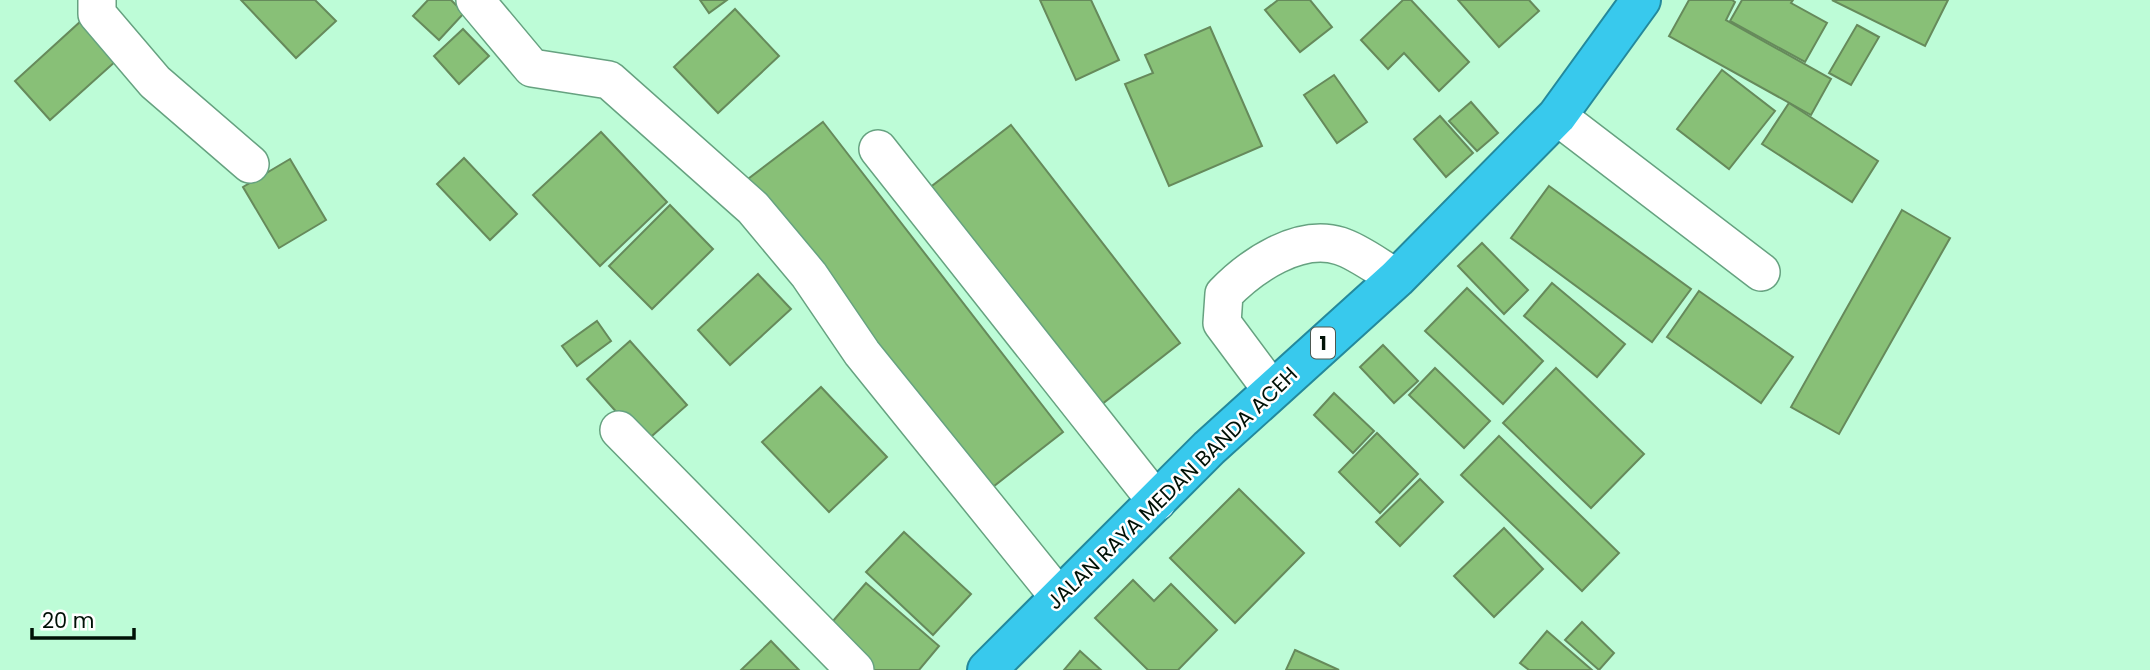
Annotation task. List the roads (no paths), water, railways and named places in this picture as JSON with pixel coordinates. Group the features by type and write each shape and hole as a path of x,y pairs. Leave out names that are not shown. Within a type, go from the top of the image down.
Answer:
{"highway":[{"name":"JALAN RAYA MEDAN BANDA ACEH","path":"987,670 1271,389 1397,278 1557,116 1640,0"}],"street":[{"path":"97,0 97,14 155,82 250,164"},
{"path":"475,0 532,68 609,80 753,208 809,275 862,353 1059,597"},
{"path":"1557,116 1761,272"},
{"path":"878,149 1157,502"},
{"path":"1271,389 1222,323 1224,294 1241,277 1285,251 1318,242 1341,246 1397,278"},
{"path":"619,430 855,670"}]}
